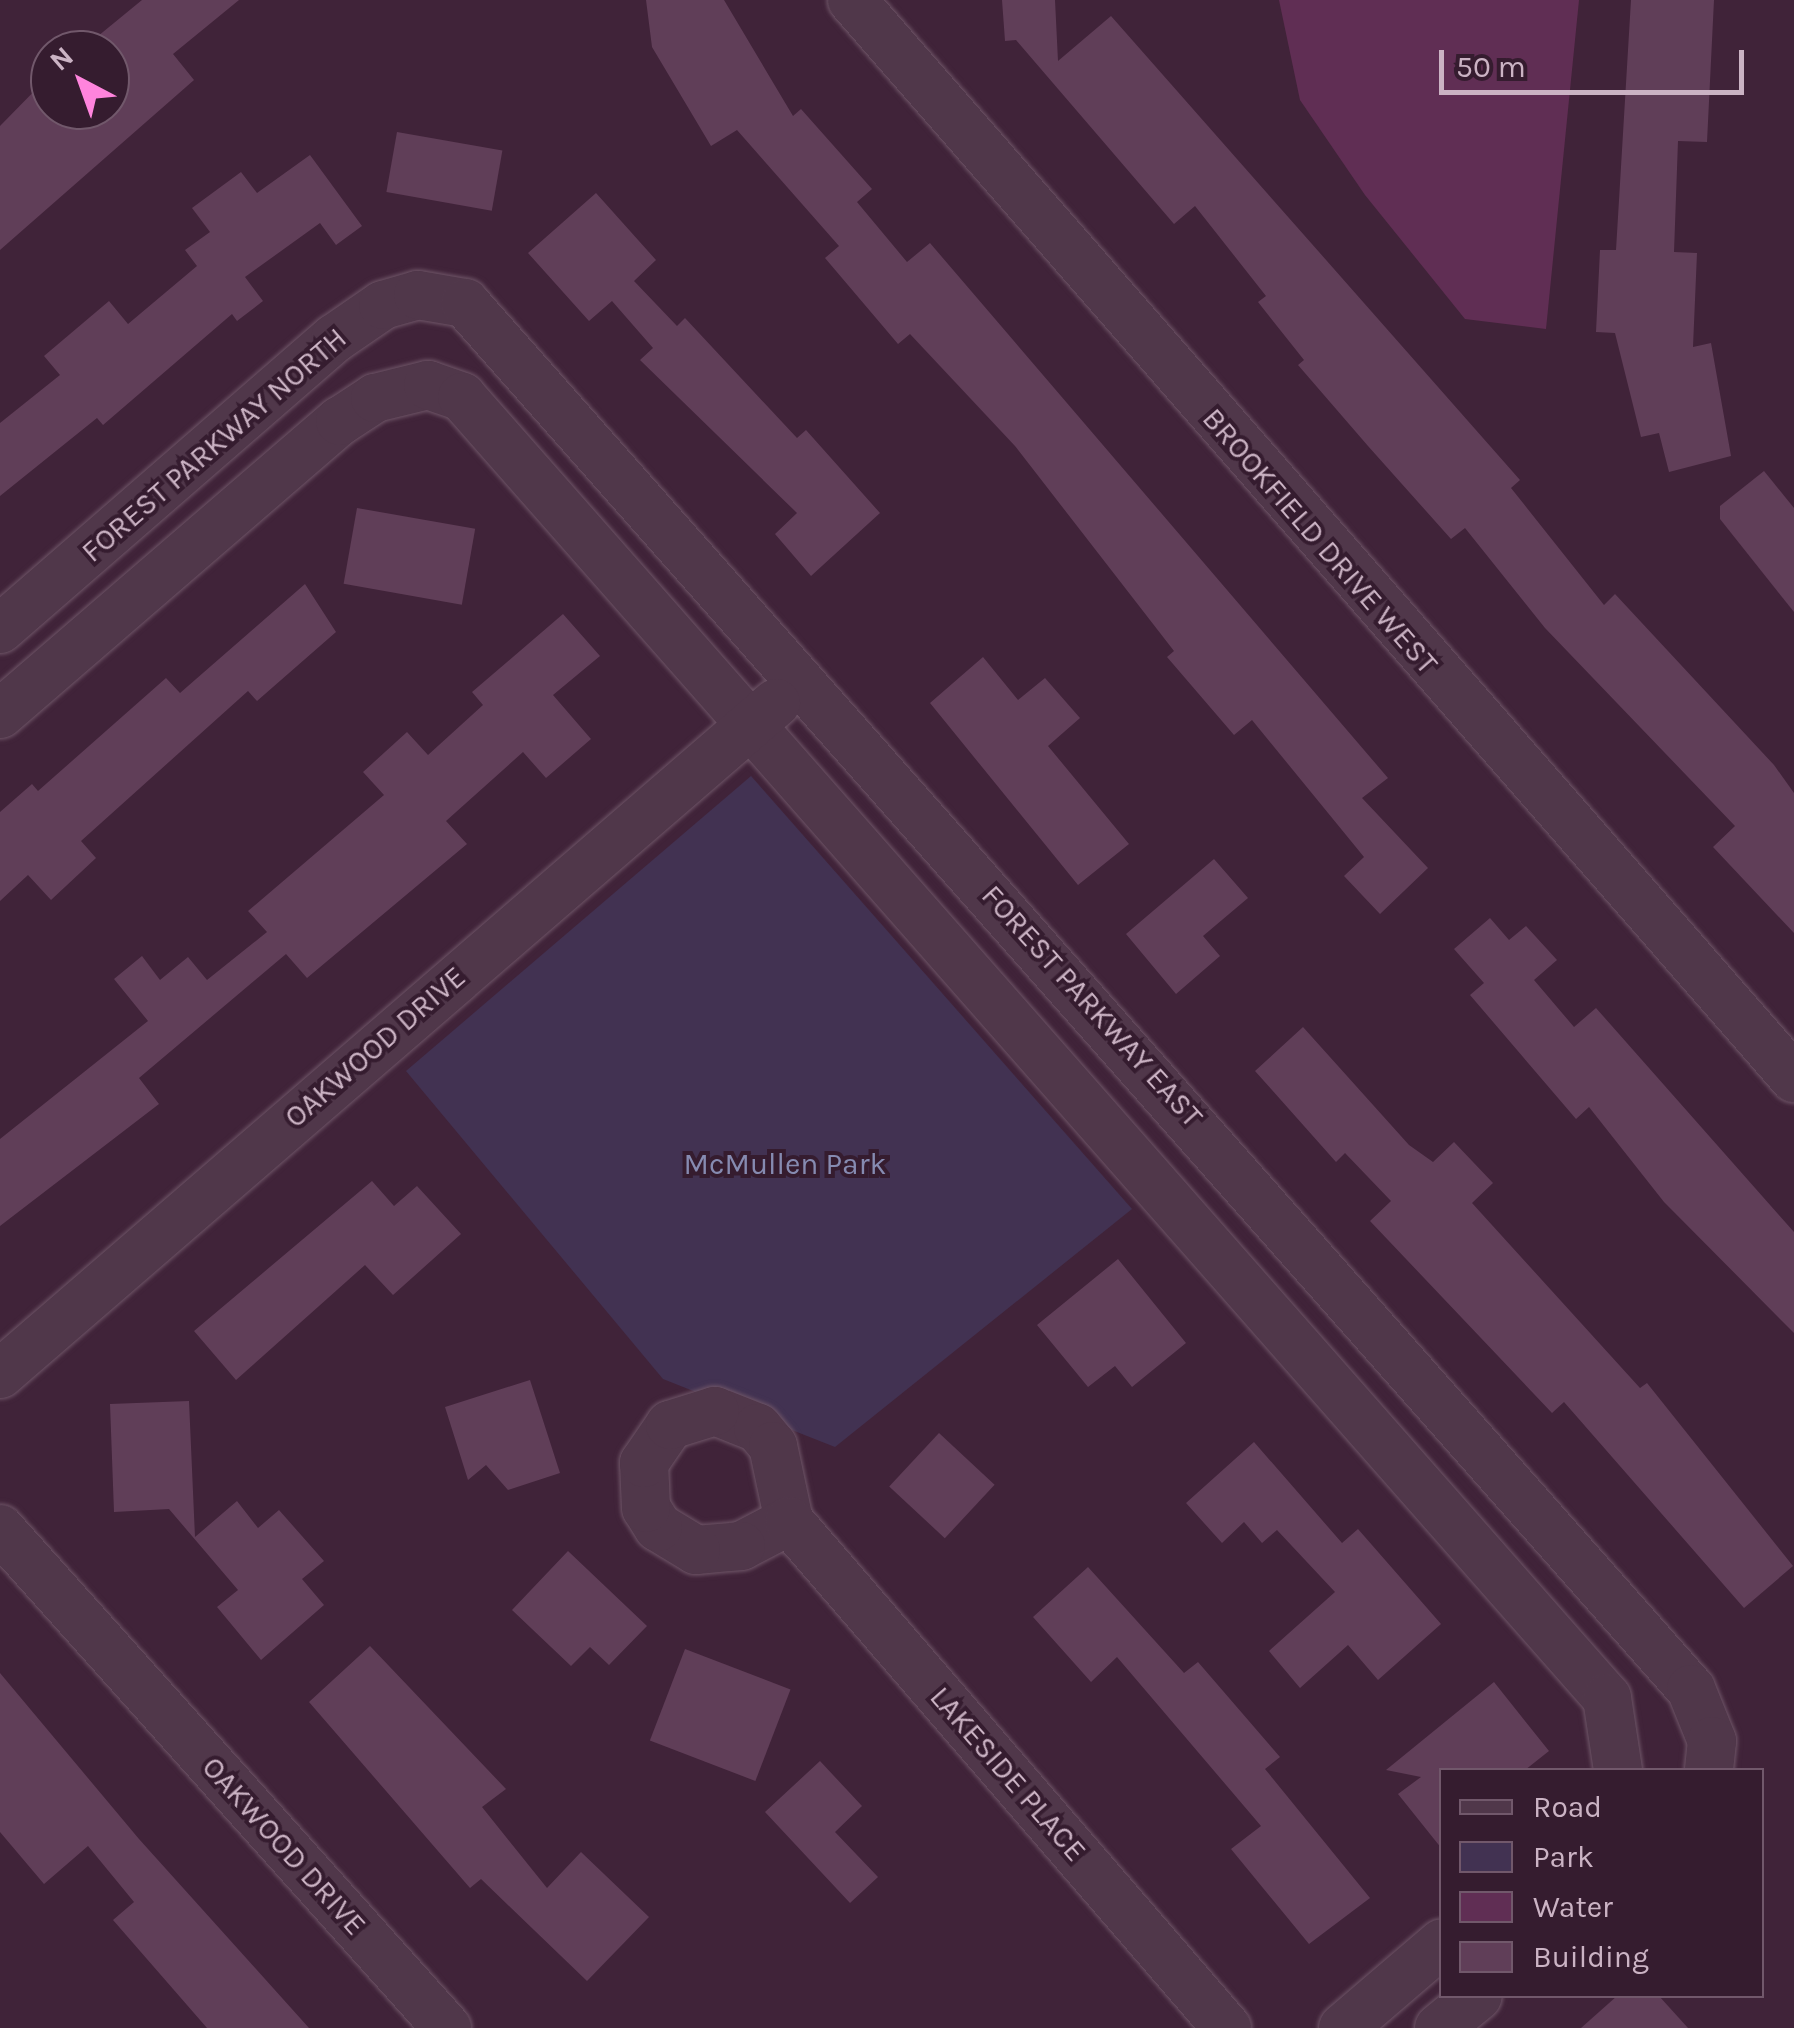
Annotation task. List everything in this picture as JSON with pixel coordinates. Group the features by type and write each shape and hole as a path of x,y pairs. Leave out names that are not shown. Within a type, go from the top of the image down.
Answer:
{"street":[{"name":"BROOKFIELD DRIVE WEST","path":"852,0 1794,1078"},
{"name":"FOREST PARKWAY NORTH","path":"0,630 335,338 382,305 445,296"},
{"name":"FOREST PARKWAY EAST","path":"445,296 491,321 801,681 1691,1689 1711,1756"},
{"path":"0,714 340,421 375,398 428,385 462,398 753,722 1607,1698 1619,1768"},
{"path":"38,596 80,644"},
{"name":"OAKWOOD DRIVE","path":"0,1374 801,681"},
{"name":"LAKESIDE PLACE","path":"789,1521 1226,2028"},
{"name":"OAKWOOD DRIVE","path":"0,1530 447,2028"},
{"path":"1343,2028 1439,1946"},
{"path":"1440,2028 1476,1998"}],"green space":[{"name":"McMullen Park","path":"751,776 1132,1209 835,1447 663,1379 406,1071"}],"water":[{"path":"1279,0 1579,0 1546,329 1465,319 1365,195 1300,100"}],"building":[{"path":"142,0 239,0 173,54 194,80 0,250 0,126 30,95 30,130 130,130 130,30 105,30"},
{"path":"646,0 724,0 793,116 801,109 872,189 857,202 907,262 930,243 1388,778 1362,798 1428,868 1380,914 1344,876 1364,857 1252,720 1234,735 1167,657 1174,651 1015,446 910,334 898,344 825,258 839,246 737,130 711,146 652,47"},
{"path":"1002,0 1055,0 1058,61 1111,16 1520,480 1511,488 1604,605 1615,594 1774,765 1794,793 1794,933 1713,847 1735,826 1545,628 1465,528 1451,539 1368,446 1298,365 1304,360 1258,302 1266,296 1195,206 1174,224 1016,40 1005,41"},
{"path":"1631,0 1714,0 1707,142 1678,141 1674,252 1697,253 1693,347 1711,343 1731,456 1669,472 1659,433 1641,437 1615,333 1596,332 1600,250 1616,250"},
{"path":"397,132 502,151 492,211 386,192"},
{"path":"310,155 362,226 336,245 320,223 245,277 263,301 237,321 232,314 103,425 97,418 0,496 0,423 60,375 44,356 109,301 128,324 197,266 185,250 210,232 192,208 241,172 257,193"},
{"path":"596,193 656,260 634,281 677,326 685,318 797,438 806,430 880,513 811,576 775,534 797,513 640,360 653,348 612,301 589,321 528,253"},
{"path":"1764,471 1794,508 1794,612 1720,519 1720,506"},
{"path":"357,508 475,529 462,605 344,584"},
{"path":"305,584 336,632 257,701 248,691 81,841 96,858 51,900 28,875 0,901 0,812 32,784 38,791 166,678 180,693"},
{"path":"563,614 600,656 553,695 591,739 546,778 523,752 446,821 467,844 307,978 286,954 139,1078 159,1104 0,1226 0,1139 148,1021 114,979 142,956 160,980 188,957 207,980 267,932 248,911 384,795 363,772 407,732 428,755 483,705 472,692"},
{"path":"983,657 1018,700 1045,678 1080,718 1048,746 1129,844 1078,885 930,703"},
{"path":"1214,859 1248,898 1203,936 1220,956 1176,994 1126,934"},
{"path":"1490,918 1509,940 1526,926 1557,960 1534,980 1574,1027 1596,1008 1794,1232 1794,1333 1664,1202 1589,1107 1576,1119 1470,995 1484,983 1454,949"},
{"path":"1303,1027 1409,1145 1433,1162 1454,1142 1493,1183 1472,1203 1640,1388 1647,1383 1793,1566 1744,1608 1564,1402 1552,1413 1370,1221 1391,1201 1345,1153 1336,1162 1255,1071"},
{"path":"372,1181 394,1206 417,1186 461,1234 393,1295 365,1265 236,1380 194,1331"},
{"path":"1118,1259 1186,1343 1132,1387 1115,1366 1088,1387 1037,1325"},
{"path":"530,1380 560,1473 508,1490 486,1465 468,1480 445,1407"},
{"path":"189,1401 195,1537 237,1501 258,1528 279,1510 324,1561 302,1579 324,1605 261,1660 217,1607 238,1590 169,1509 114,1512 110,1404"},
{"path":"939,1433 995,1485 945,1538 889,1486"},
{"path":"1254,1442 1342,1543 1358,1529 1441,1624 1378,1680 1348,1645 1300,1688 1269,1651 1335,1592 1277,1530 1262,1543 1244,1522 1222,1543 1186,1503"},
{"path":"568,1551 647,1626 609,1665 590,1647 571,1666 512,1610"},
{"path":"1088,1567 1184,1673 1198,1662 1280,1757 1265,1769 1370,1898 1309,1944 1231,1849 1261,1826 1117,1657 1091,1682 1033,1617"},
{"path":"370,1646 506,1789 482,1807 547,1888 581,1852 649,1917 587,1981 481,1879 470,1888 309,1702"},
{"path":"685,1649 790,1689 755,1781 650,1740"},
{"path":"0,1673 139,1839 309,2028 207,2028 113,1920 134,1902 88,1846 44,1884 0,1832"},
{"path":"1494,1682 1549,1751 1528,1768 1439,1768 1439,1845 1398,1794 1421,1777 1386,1770"},
{"path":"820,1761 862,1806 835,1832 878,1877 850,1903 765,1812"},
{"path":"1615,1998 1661,1998 1688,2028 1581,2028"}]}
